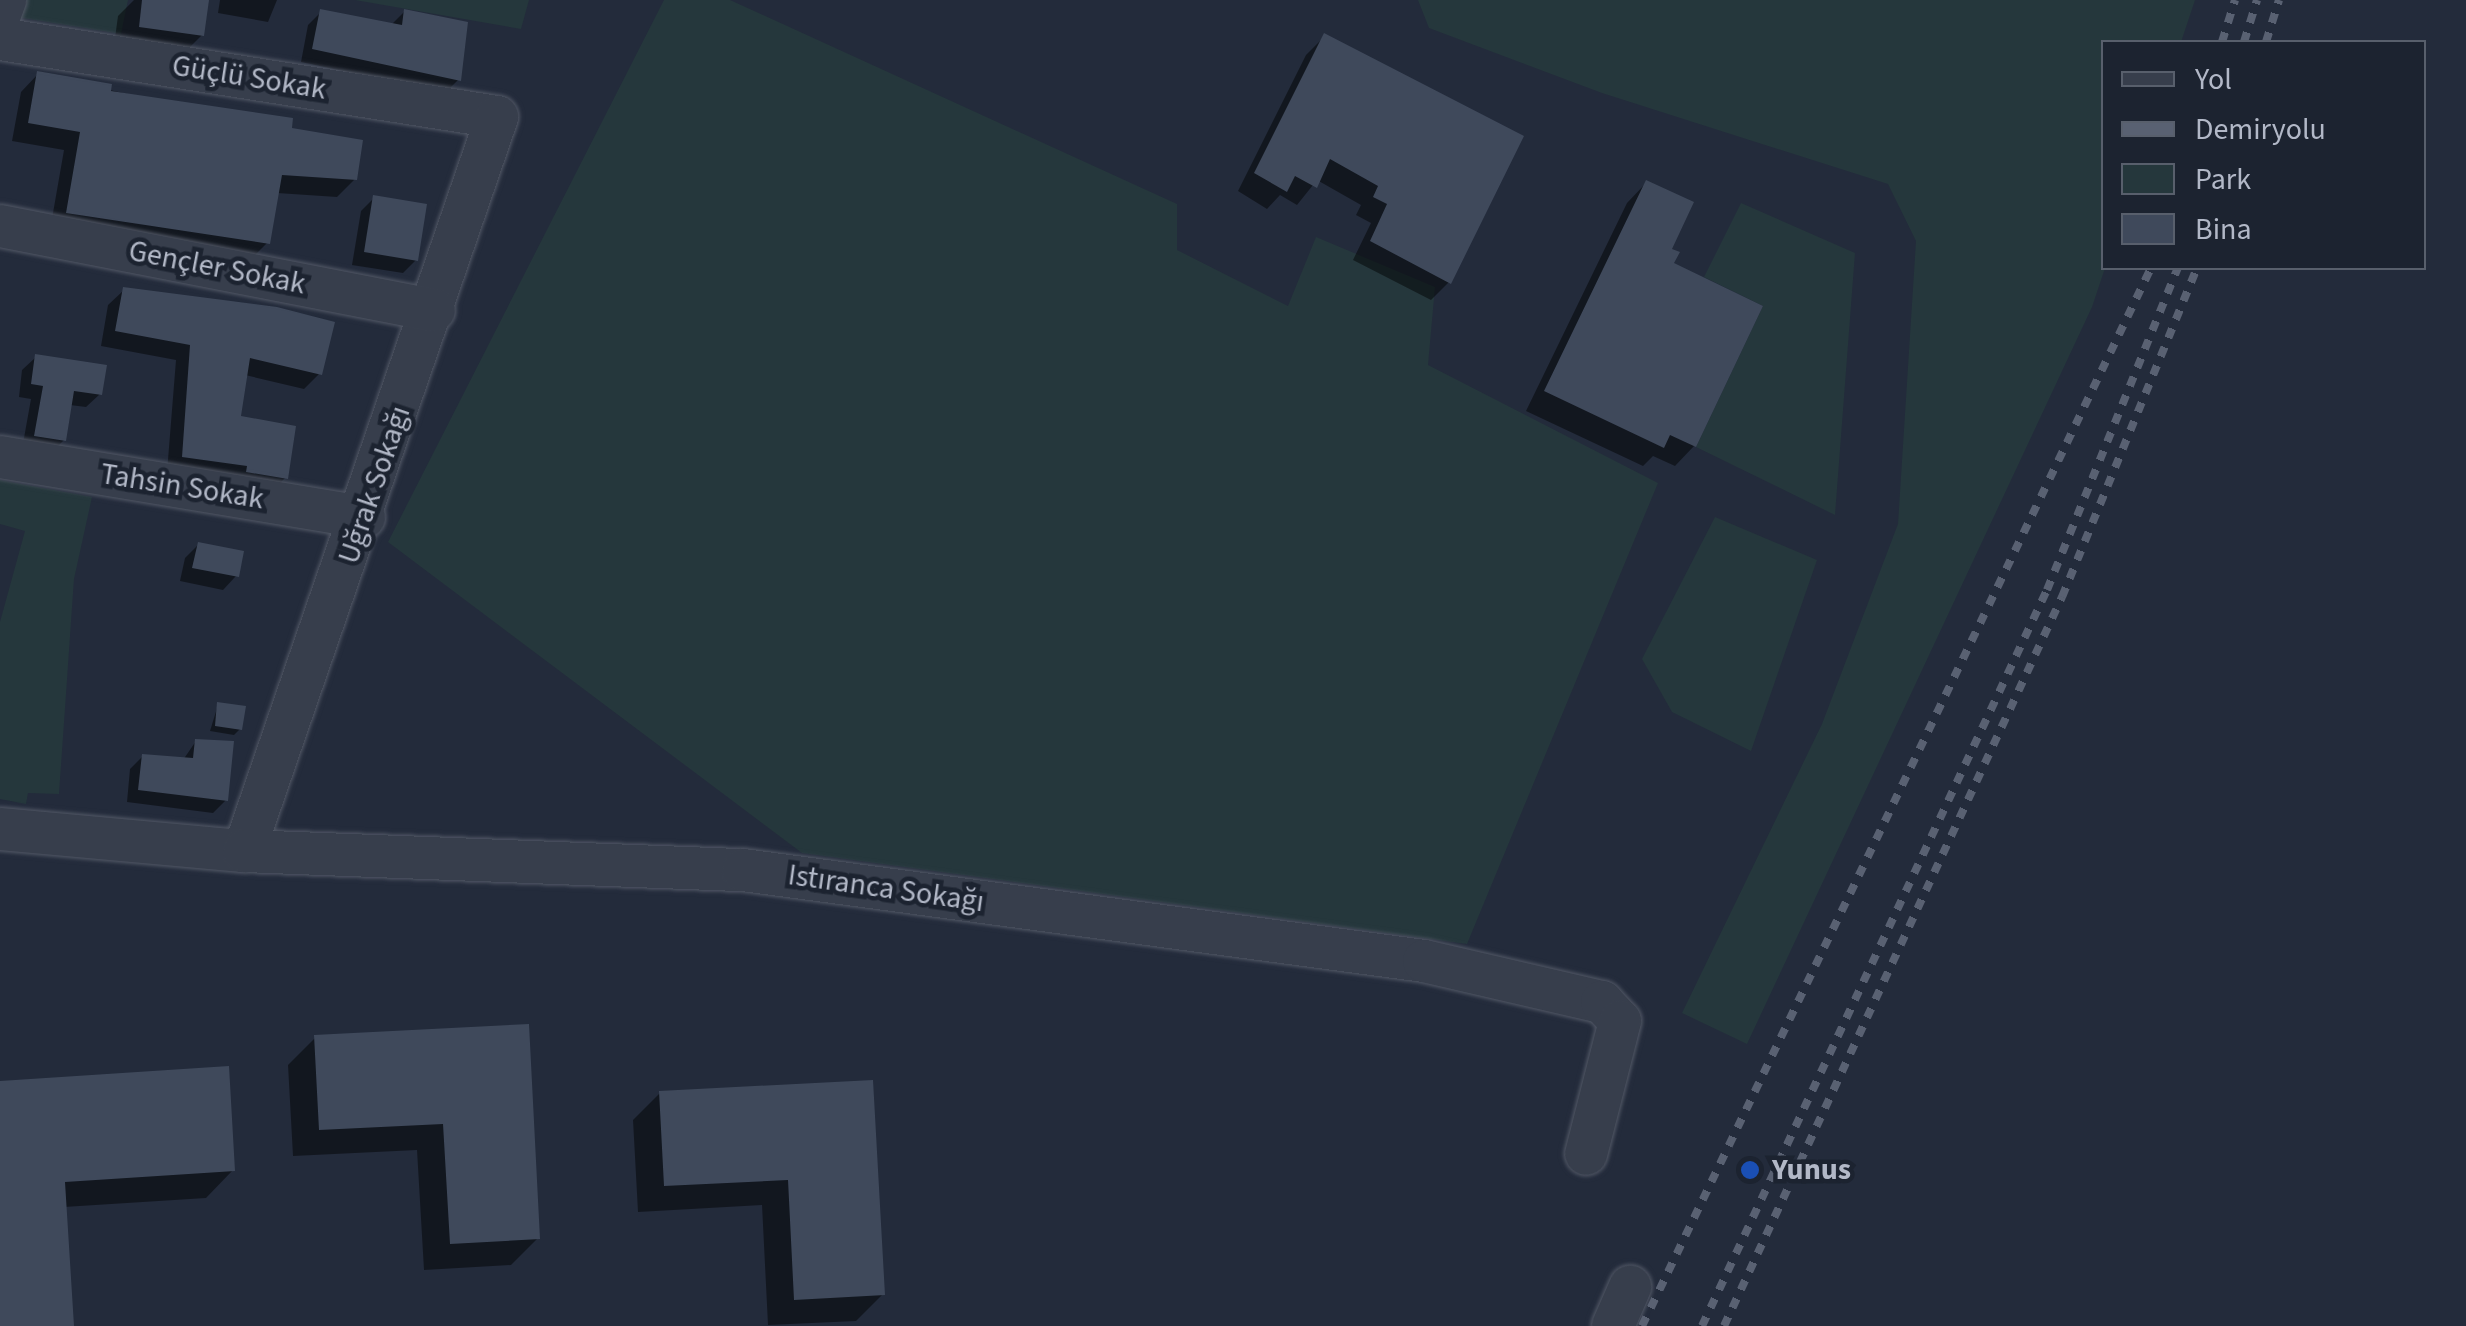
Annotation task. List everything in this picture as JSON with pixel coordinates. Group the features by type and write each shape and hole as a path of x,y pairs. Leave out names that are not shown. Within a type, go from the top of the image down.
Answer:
{"street":[{"path":"0,14 6,0"},
{"name":"Güçlü Sokak","path":"0,40 497,116"},
{"name":"Uğrak Sokağı","path":"244,851 364,517 497,116"},
{"name":"Gençler Sokak","path":"0,226 434,310"},
{"name":"Tahsin Sokak","path":"0,458 364,517"},
{"name":"Istıranca Sokağı","path":"0,829 244,851 743,870 1424,961 1602,1002 1620,1020 1586,1154"},
{"path":"1613,1326 1630,1288"}],"green space":[{"path":"23,0 128,0 121,34 17,17"},
{"path":"355,0 529,0 521,29"},
{"path":"664,0 730,0 1177,204 1177,250 1288,306 1316,237 1435,287 1428,365 1658,483 1467,944 802,853 388,542"},
{"path":"1418,0 2195,0 2182,40 2101,40 2101,270 2104,270 2092,307 1747,1044 1682,1013 1822,724 1898,524 1916,241 1888,184 1602,93 1429,28"},
{"path":"1741,203 1855,253 1835,515 1696,447 1763,306 1704,277"},
{"path":"0,480 92,497 74,579 59,794 28,793 26,804 0,799 0,622 25,531 0,524"},
{"path":"1715,517 1817,560 1751,751 1672,712 1642,659"}],"building":[{"path":"142,0 209,0 204,36 139,27"},
{"path":"320,9 402,25 404,9 468,22 461,81 312,49"},
{"path":"1324,33 1524,136 1451,284 1370,241 1387,204 1373,197 1378,186 1330,159 1317,188 1295,176 1287,192 1254,173"},
{"path":"37,71 112,84 111,91 293,118 292,128 363,140 357,180 282,175 270,244 66,213 80,132 28,123"},
{"path":"1646,180 1694,202 1672,249 1680,252 1674,263 1763,306 1696,447 1670,435 1664,448 1544,391"},
{"path":"373,195 427,204 418,261 364,252"},
{"path":"123,287 277,307 335,322 322,375 250,358 241,416 296,426 288,479 246,472 247,466 182,457 190,345 115,331"},
{"path":"35,354 107,365 102,395 74,391 66,441 34,436 43,386 31,384"},
{"path":"198,542 244,551 239,577 192,568"},
{"path":"217,702 246,706 242,730 215,726"},
{"path":"195,739 234,741 228,801 138,790 142,754 193,758"},
{"path":"529,1024 540,1239 450,1244 443,1124 319,1130 314,1035"},
{"path":"229,1066 235,1171 65,1182 74,1326 0,1326 0,1081"},
{"path":"873,1080 885,1295 794,1300 788,1180 664,1186 659,1091"}],"railway":[{"path":"2223,40 2235,0"},
{"path":"2245,40 2257,0"},
{"path":"2267,40 2279,0"},
{"path":"1642,1326 2150,270"},
{"path":"1702,1326 2047,590 2177,270"},
{"path":"1724,1326 2062,597 2196,270"}],"place":[{"name":"Yunus","path":"1750,1170"}]}
